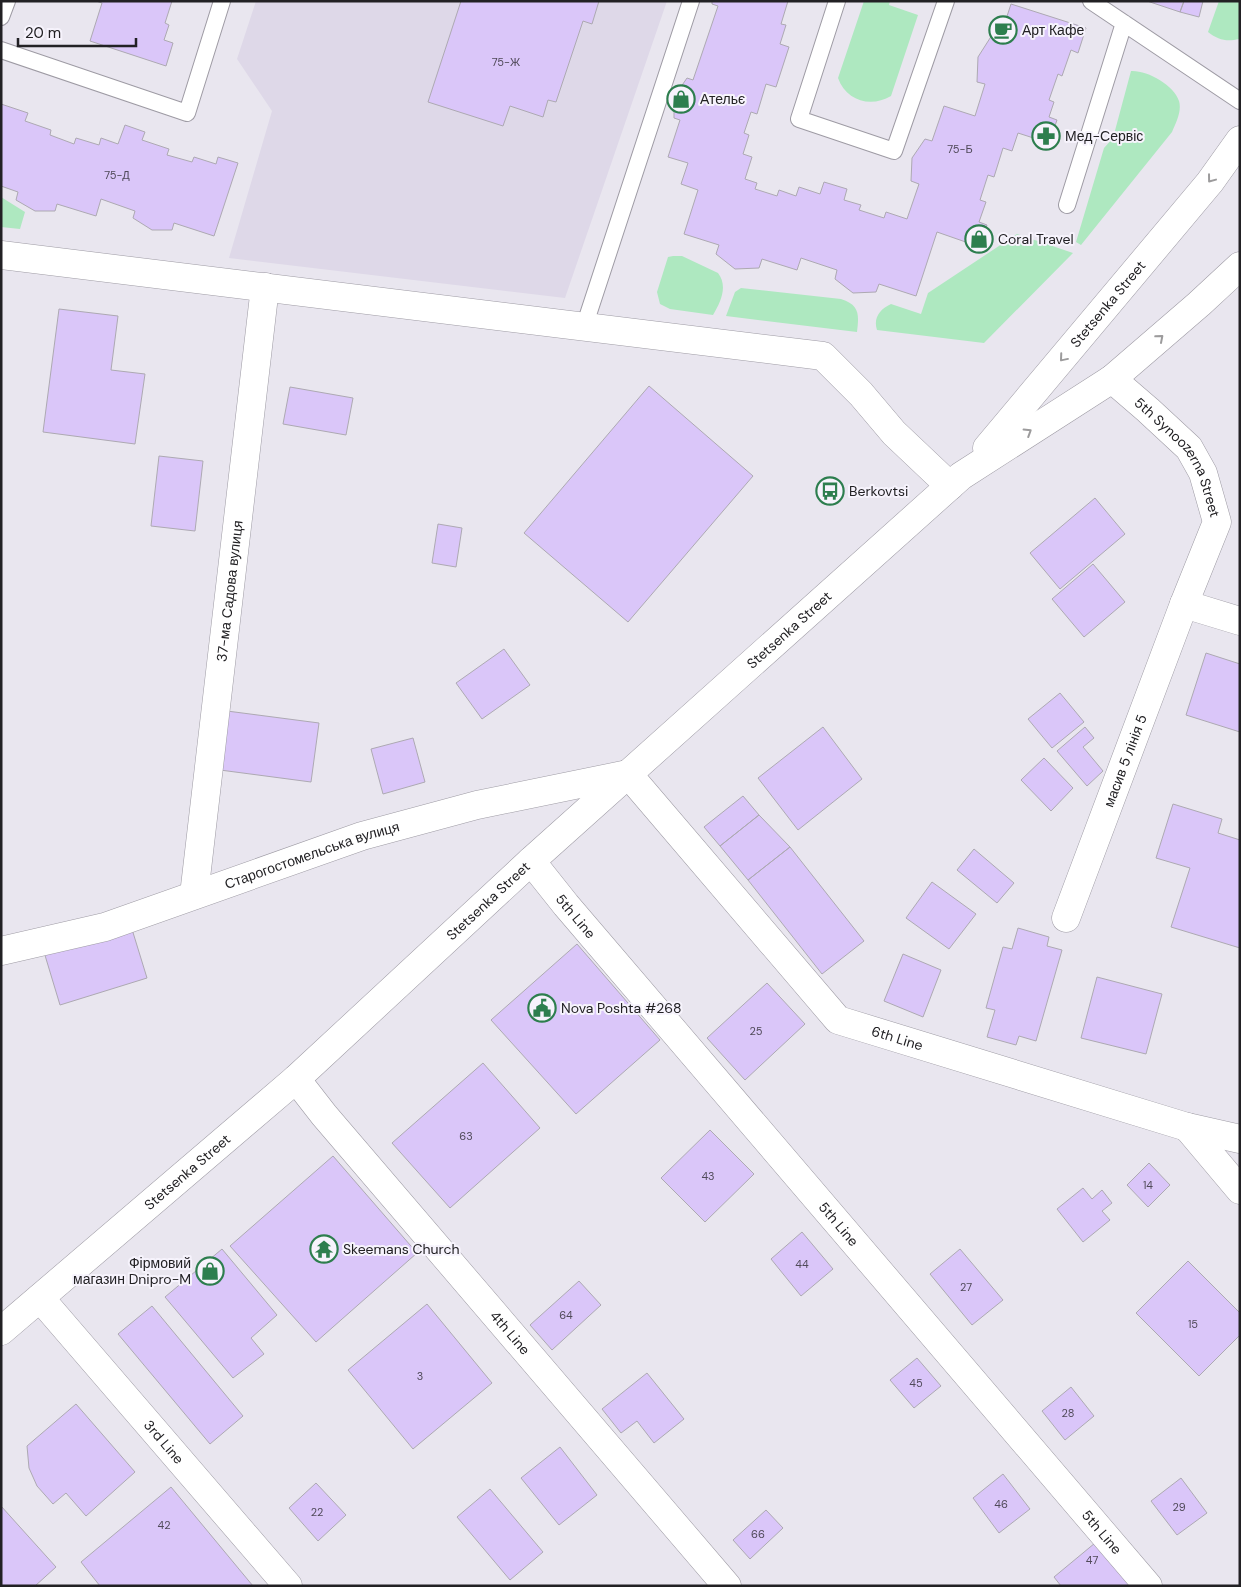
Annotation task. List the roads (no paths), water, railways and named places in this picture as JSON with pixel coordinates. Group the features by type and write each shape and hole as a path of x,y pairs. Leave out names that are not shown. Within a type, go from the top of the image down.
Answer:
{"street":[{"name":"Stetsenka Street","path":"972,467 1210,182 1240,140"},
{"path":"1,256 823,356 861,394 894,433 950,486"},
{"name":"Stetsenka Street","path":"1,1331 296,1079 531,861 972,467 1112,379 1240,266"},
{"name":"37-ма Садова вулиця","path":"194,895 265,287"},
{"name":"5th Synoozerna Street","path":"1112,379 1189,448 1204,474 1218,522 1184,604"},
{"path":"1184,604 1240,621"},
{"name":"масив 5 лінія 5","path":"1066,918 1184,604"},
{"name":"Старогостомельська вулиця","path":"1,951 105,927 362,836 477,805 628,774"},
{"name":"6th Line","path":"628,774 838,1020 1187,1127 1240,1139"},
{"name":"5th Line","path":"531,861 1148,1586"},
{"name":"4th Line","path":"296,1079 324,1115 727,1586"},
{"path":"1187,1127 1240,1190"},
{"name":"3rd Line","path":"40,1298 288,1586"}],"lane":[{"path":"1,17 6,1"},
{"path":"1,50 187,113 222,1"},
{"path":"584,327 691,1"},
{"path":"837,1 798,119 894,151 946,1"},
{"path":"1091,1 1240,101"},
{"path":"1067,205 1124,23"}],"place":[{"name":"Арт Кафе","path":"1003,30"},
{"name":"Ательє","path":"681,99"},
{"name":"Мед-Сервіс","path":"1046,136"},
{"name":"Coral Travel","path":"979,239"},
{"name":"Berkovtsi","path":"830,491"},
{"name":"Nova Poshta #268","path":"542,1008"},
{"name":"Skeemans Church","path":"324,1249"},
{"name":"Фірмовий магазин Dnipro-M","path":"210,1271"}]}
